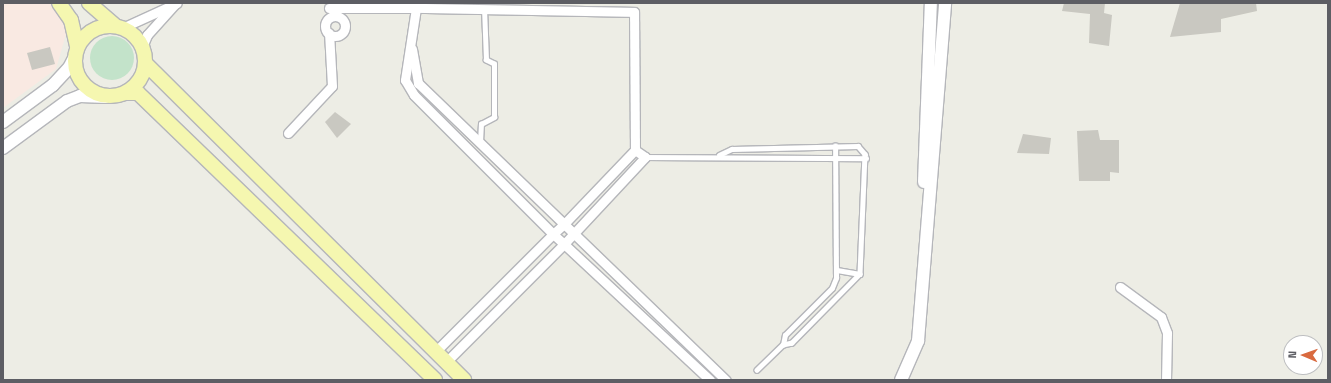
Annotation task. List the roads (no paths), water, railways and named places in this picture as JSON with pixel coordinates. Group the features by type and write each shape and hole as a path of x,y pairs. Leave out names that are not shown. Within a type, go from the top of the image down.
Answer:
{"main road":[{"path":"59,3 72,20 78,78 95,94 106,96 127,92 138,93 435,380"},
{"path":"89,3 118,27 136,36 142,47 145,63 141,77 127,92"},
{"path":"76,51 92,30 118,27"},
{"path":"145,63 464,380"}],"street":[{"path":"927,214 924,185 931,3"},
{"path":"901,380 918,341 945,3"},
{"path":"118,27 176,4"},
{"path":"142,47 148,35 176,4"},
{"path":"327,5 634,12 635,150 564,224 435,352"},
{"path":"327,5 334,16 342,19 344,28 338,35 329,34"},
{"path":"416,8 410,29 405,80 414,95 553,234 710,380"},
{"path":"288,133 332,86 329,34 326,22 334,16"},
{"path":"410,29 418,83 726,380"},
{"path":"3,122 53,85 76,51"},
{"path":"3,148 67,101 80,96 106,96"},
{"path":"446,362 564,244 645,157 635,150"},
{"path":"1120,287 1161,317 1166,333 1166,380"}],"lane":[{"path":"480,144 481,124 494,117 494,64 486,60 484,9"},
{"path":"757,370 783,345 786,335 832,288 837,270 835,146"},
{"path":"719,155 732,148 858,146 866,158 860,274 792,343 783,345"},
{"path":"645,157 719,155 732,160 866,158"},
{"path":"837,270 860,274"}]}
